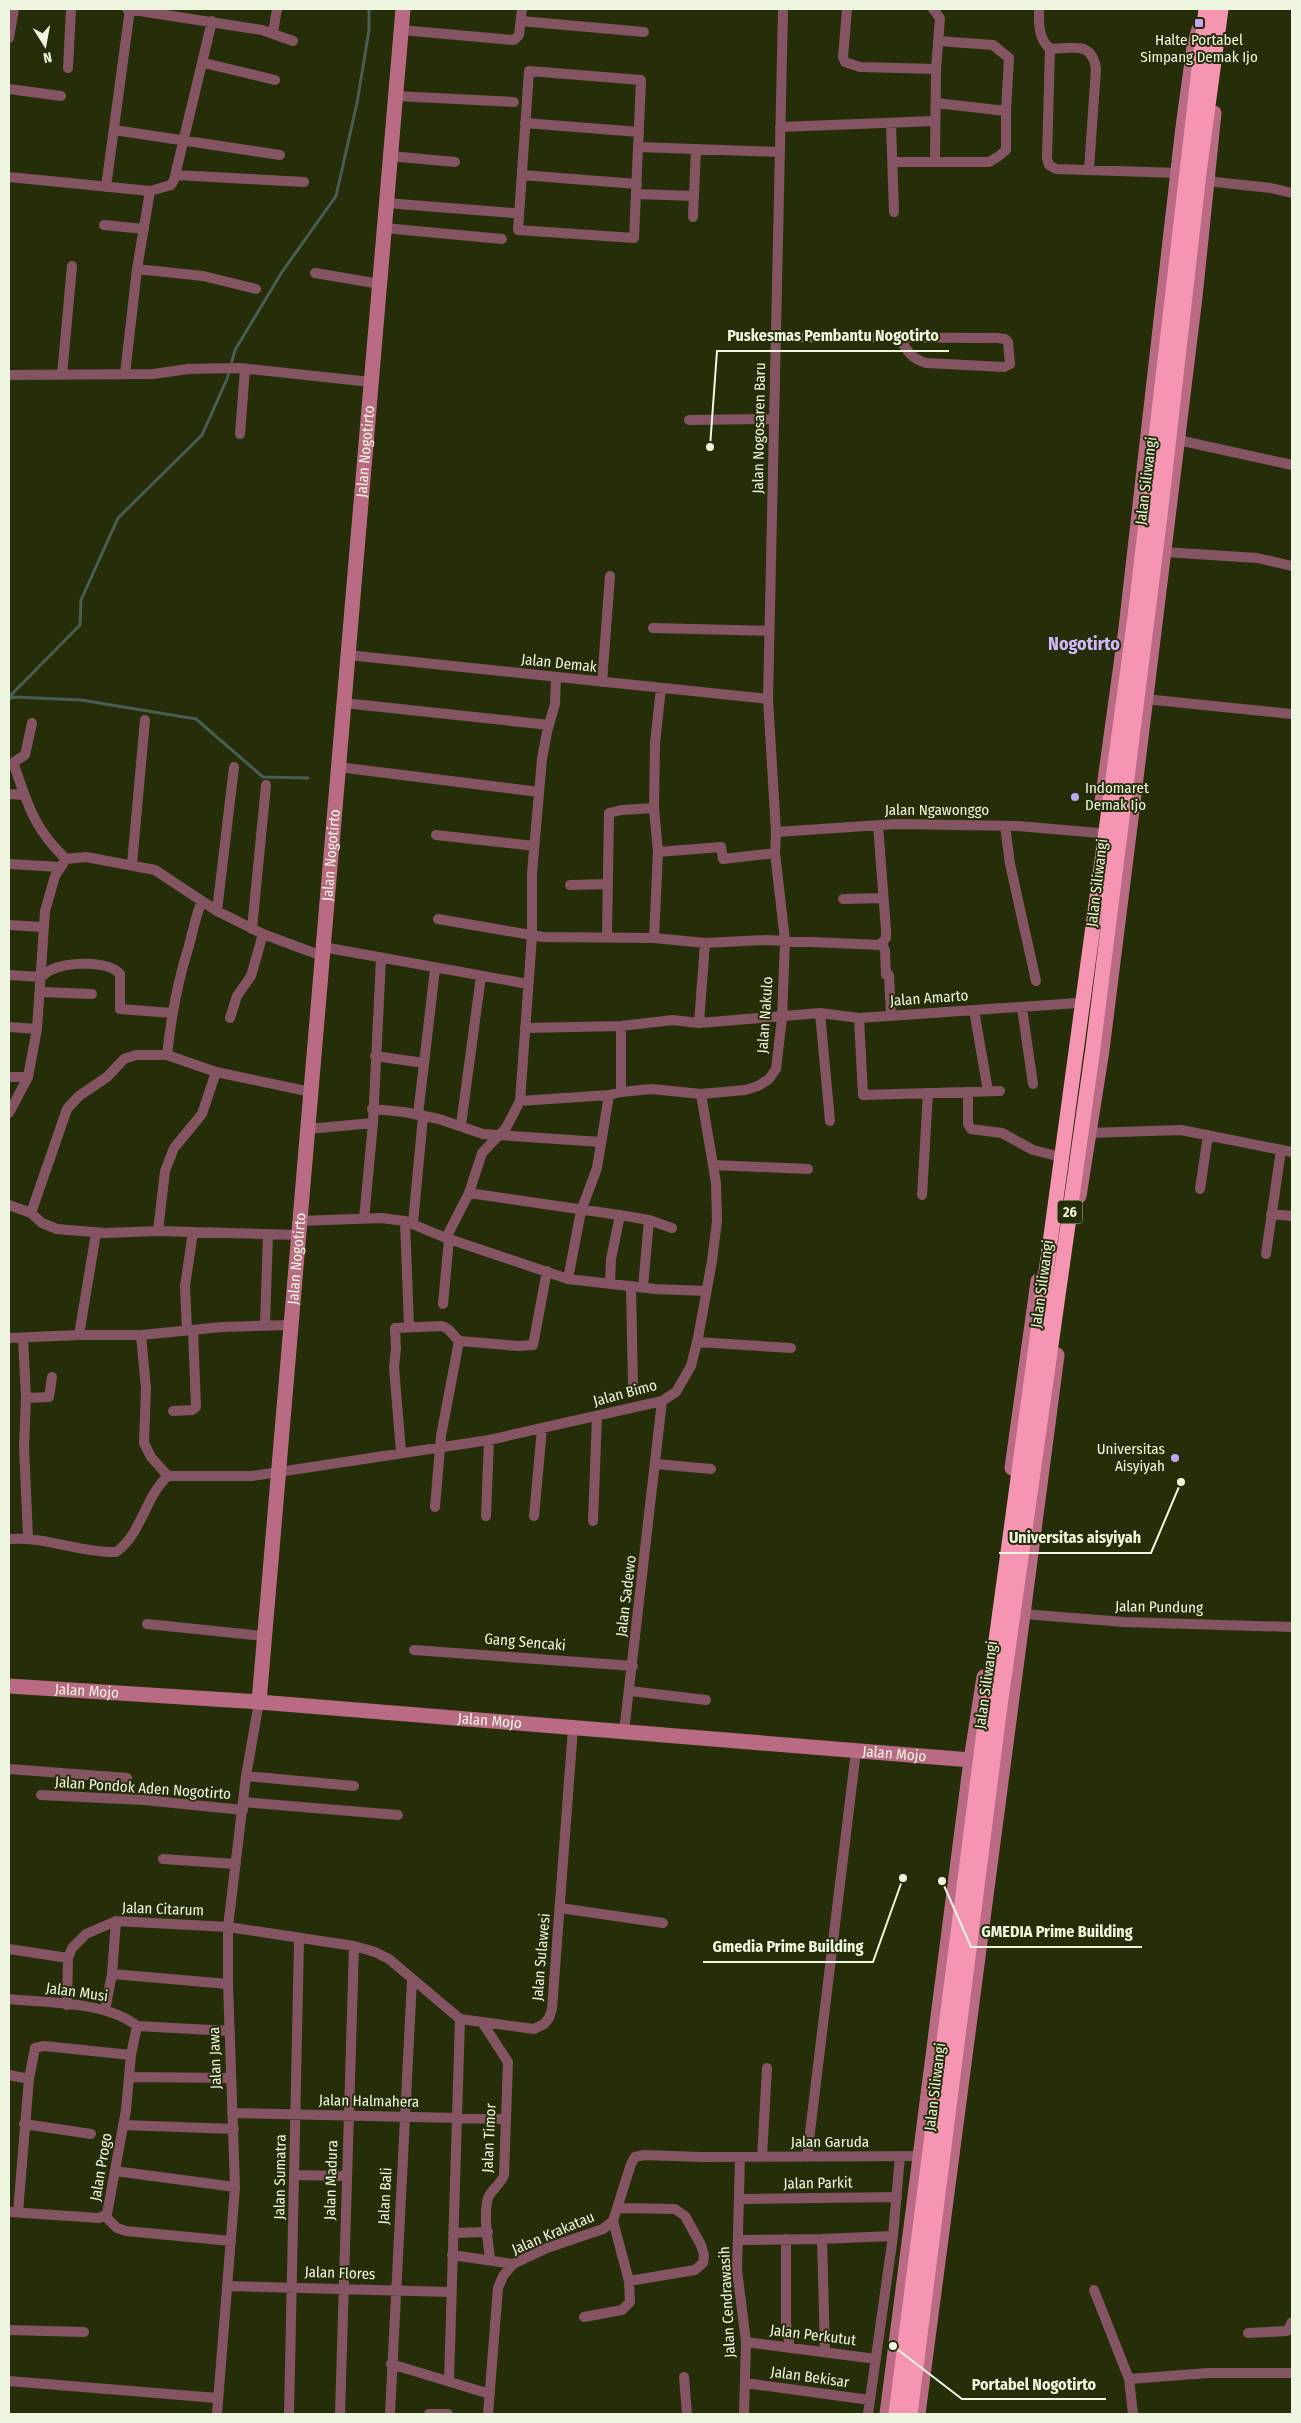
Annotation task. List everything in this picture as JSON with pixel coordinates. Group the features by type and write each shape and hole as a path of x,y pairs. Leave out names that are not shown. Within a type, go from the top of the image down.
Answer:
{"highway":[{"name":"Jalan Siliwangi","path":"896,2414 915,2314 919,2282 923,2179 989,1670 1123,761 1185,306 1213,16"},
{"name":"Jalan Siliwangi","path":"919,2282 948,2160 1004,1714 1098,1049 1123,761"},
{"name":"Jalan Siliwangi","path":"910,2414 915,2314"}],"street":[{"path":"9,38 14,9"},
{"path":"68,68 71,9"},
{"path":"106,187 129,9 161,11 273,33 293,40"},
{"path":"273,33 277,9"},
{"name":"Jalan Nogotirto","path":"259,1702 403,9"},
{"path":"401,30 508,41 517,39 522,9"},
{"name":"Jalan Nogosaren Baru","path":"768,699 783,9"},
{"path":"847,9 843,57 845,62 860,67 936,68"},
{"path":"933,9 940,18 936,68 934,161"},
{"path":"1039,9 1040,34 1045,44 1050,48 1085,48 1092,53 1095,60 1089,169"},
{"path":"887,2414 923,2179 922,2156 971,1760 989,1670 1030,1330 1057,1156 1099,833 1145,698 1196,297 1206,181 1223,31 1213,16 1198,31 1194,46 1178,173 1128,608 1123,761"},
{"path":"9,177 150,191 170,185 176,175 183,139 204,63 212,21"},
{"path":"521,21 644,32"},
{"path":"894,162 989,162 1006,150 1009,58 993,45 938,40"},
{"path":"1050,48 1047,158 1049,165 1056,169 1178,173"},
{"path":"204,63 275,80"},
{"path":"529,70 641,80 634,238 518,230 525,123 529,70"},
{"path":"9,89 61,96"},
{"path":"396,96 514,102"},
{"path":"936,103 1006,111"},
{"path":"780,127 935,122"},
{"path":"525,123 639,132"},
{"path":"891,124 894,162 894,212"},
{"path":"114,130 280,155"},
{"path":"638,147 780,152"},
{"path":"693,217 696,150"},
{"path":"390,156 455,162"},
{"path":"176,175 304,182"},
{"path":"522,175 694,196"},
{"path":"1206,181 1271,188 1292,193"},
{"path":"125,374 137,269 150,191"},
{"path":"386,203 513,213"},
{"path":"104,225 144,229"},
{"path":"384,228 502,239"},
{"path":"62,374 72,266"},
{"path":"137,269 203,276 256,289"},
{"path":"316,273 380,284"},
{"path":"776,337 1005,339 1008,342 1010,364 1004,367 926,363 917,360 909,354 900,339"},
{"path":"9,375 153,374 214,368 371,382"},
{"path":"240,434 242,369"},
{"path":"689,420 774,419"},
{"path":"1178,440 1292,465"},
{"path":"1164,552 1257,558 1292,566"},
{"path":"602,682 610,576"},
{"path":"652,628 769,631"},
{"name":"Jalan Demak","path":"348,655 768,699"},
{"path":"442,1304 448,1238 469,1193 482,1153 506,1128 520,1102 532,936 534,846 545,742 555,704 556,677"},
{"path":"654,938 658,852 654,808 655,742 661,688"},
{"path":"1145,698 1292,714"},
{"name":"Jalan Nakulo","path":"520,1102 610,1095 652,1089 701,1094 746,1090 758,1086 769,1079 776,1069 782,1018 785,940 775,853 776,832 768,699"},
{"path":"344,703 549,725"},
{"path":"132,864 144,720"},
{"path":"32,723 25,756 13,764 23,795 34,820 63,863"},
{"path":"216,910 234,767"},
{"path":"338,767 540,792"},
{"path":"252,929 266,785"},
{"path":"9,794 23,795"},
{"path":"607,936 609,813 654,808"},
{"path":"438,919 486,926 532,936 607,936 705,943 785,940 874,946 882,944 886,938 878,825"},
{"name":"Jalan Ngawonggo","path":"776,832 878,825 1005,826 1099,833"},
{"path":"1005,826 1010,864 1036,980"},
{"path":"436,835 534,846"},
{"path":"658,852 720,847 723,859 775,853"},
{"path":"9,864 63,863 86,857 132,864 165,875 216,910 263,934 323,952 381,959 528,984"},
{"path":"9,1113 12,1101 28,1077 37,1029 42,977 42,927 55,876 63,863"},
{"path":"570,885 608,884"},
{"path":"843,899 883,898"},
{"path":"167,1055 172,1013 182,966 194,918 202,901"},
{"path":"9,925 42,927"},
{"path":"230,1018 240,989 251,976 263,934"},
{"path":"699,1023 705,943"},
{"path":"882,944 885,951 886,975 889,975 891,1016"},
{"path":"364,1219 373,1123 372,1110 381,959"},
{"path":"9,975 42,977 51,970 72,964 99,964 120,974 120,1009 172,1013"},
{"path":"409,1326 409,1222 435,968"},
{"path":"461,1125 481,976"},
{"path":"40,992 92,994"},
{"name":"Jalan Amarto","path":"525,1028 621,1026 673,1020 699,1023 820,1014 858,1018 1022,1008 1078,1002"},
{"path":"1022,1008 1033,1084"},
{"path":"974,1010 988,1091"},
{"path":"820,1014 830,1121"},
{"path":"858,1018 862,1093 873,1096 928,1092 1000,1091"},
{"path":"621,1026 621,1092"},
{"path":"9,1027 37,1029"},
{"path":"1004,1714 1024,1614 1066,1282 1089,1133 1098,1049"},
{"path":"31,1213 67,1109 78,1096 107,1076 124,1059 136,1055 167,1055 216,1072 311,1092"},
{"path":"375,1056 424,1063"},
{"path":"158,1231 165,1171 174,1148 202,1114 216,1072"},
{"path":"9,1077 28,1077"},
{"path":"922,1194 928,1092"},
{"path":"968,1092 968,1124 971,1129 1002,1133 1033,1150 1057,1156"},
{"name":"Jalan Bimo","path":"168,1476 252,1476 489,1440 662,1401 676,1392 691,1366 697,1342 705,1291 709,1280 717,1221 716,1183 701,1094"},
{"path":"568,1278 581,1211 597,1168 610,1095"},
{"path":"372,1110 420,1116 461,1125 476,1133 497,1136 576,1139 601,1142"},
{"path":"308,1129 373,1123"},
{"path":"1089,1133 1181,1130 1292,1152"},
{"path":"1200,1189 1208,1135"},
{"path":"1266,1254 1281,1150"},
{"path":"713,1165 808,1169"},
{"path":"469,1193 581,1211 620,1215 649,1220 672,1228"},
{"path":"9,1208 31,1213 42,1223 57,1229 96,1232 158,1231 268,1234 364,1219 409,1222 448,1238 568,1278 631,1286 705,1291"},
{"path":"1271,1214 1292,1216"},
{"path":"610,1284 611,1259 620,1215"},
{"path":"643,1287 649,1220"},
{"path":"79,1334 96,1232"},
{"path":"173,1410 192,1410 196,1407 185,1286 194,1232"},
{"path":"265,1325 268,1234"},
{"path":"401,1452 394,1367 396,1349 394,1328 442,1326 448,1329 459,1341 502,1345 533,1345 547,1271"},
{"path":"631,1286 633,1387"},
{"path":"9,1338 79,1334 141,1336 190,1330 291,1325"},
{"path":"9,1539 28,1538 68,1547 116,1552 134,1533 152,1497 168,1476 151,1458 144,1442 146,1389 141,1336"},
{"path":"23,1338 26,1398 24,1446 28,1538"},
{"path":"435,1506 440,1446 459,1341"},
{"path":"697,1342 791,1348"},
{"path":"26,1398 49,1398 52,1377"},
{"name":"Jalan Sadewo","path":"624,1732 662,1401"},
{"path":"593,1521 598,1416"},
{"path":"534,1516 542,1429"},
{"path":"486,1516 489,1440"},
{"path":"656,1464 711,1469"},
{"name":"Jalan Pundung","path":"1024,1614 1124,1622 1292,1627"},
{"path":"147,1624 264,1636"},
{"name":"Gang Sencaki","path":"414,1650 633,1666"},
{"name":"Jalan Mojo","path":"9,1686 259,1702 971,1760"},
{"path":"630,1691 706,1700"},
{"name":"Jalan Jawa","path":"217,2414 236,2187 228,1984 228,1927 246,1776 259,1702"},
{"name":"Jalan Sulawesi","path":"460,2019 534,2029 540,2027 550,2018 573,1728"},
{"path":"807,2157 856,1751"},
{"path":"9,1769 127,1778"},
{"path":"246,1776 354,1786"},
{"name":"Jalan Pondok Aden Nogotirto","path":"41,1795 398,1815"},
{"path":"163,1859 236,1864"},
{"path":"560,1908 663,1923"},
{"path":"105,2010 112,1974 116,1921"},
{"name":"Jalan Citarum","path":"68,1958 72,1948 86,1934 116,1921 228,1927"},
{"path":"228,1927 299,1940 354,1946 389,1959 460,2019 449,2381"},
{"name":"Jalan Sumatra","path":"289,2414 297,2114 299,1940"},
{"name":"Jalan Madura","path":"340,2414 354,1946"},
{"path":"9,1949 68,1958 68,2005"},
{"path":"112,1974 228,1984"},
{"name":"Jalan Bali","path":"390,2414 391,2364 412,1980"},
{"name":"Jalan Musi","path":"9,1999 105,2010 128,2018 137,2026"},
{"name":"Jalan Timor","path":"482,2022 508,2062 504,2120 504,2175 501,2183 489,2196 486,2207 490,2259"},
{"path":"137,2026 230,2032"},
{"name":"Jalan Progo","path":"14,2212 99,2218 105,2216 109,2209 123,2125 131,2055 137,2026"},
{"path":"14,2212 34,2051 41,2046 131,2055"},
{"path":"762,2157 767,2068"},
{"path":"9,2075 29,2080"},
{"path":"129,2077 231,2078"},
{"name":"Jalan Halmahera","path":"232,2113 504,2120"},
{"path":"24,2124 91,2134"},
{"path":"123,2125 234,2129"},
{"name":"Jalan Krakatau","path":"488,2414 498,2288 503,2276 513,2264 546,2248 603,2229 613,2221 630,2164 635,2157 644,2155 740,2157"},
{"path":"868,2414 897,2197 900,2156"},
{"name":"Jalan Garuda","path":"740,2157 922,2156"},
{"name":"Jalan Cendrawasih","path":"740,2157 738,2270 746,2342 744,2414"},
{"path":"918,2414 948,2160"},
{"path":"115,2171 236,2187"},
{"path":"295,2175 346,2176"},
{"name":"Jalan Parkit","path":"740,2199 897,2197"},
{"path":"617,2208 676,2209 685,2216 704,2255 703,2263 695,2270 629,2282"},
{"path":"105,2216 117,2228 126,2231 232,2242"},
{"path":"584,2317 617,2312 627,2307 631,2297 629,2282 613,2221"},
{"path":"453,2233 488,2232"},
{"path":"739,2240 892,2236"},
{"path":"822,2239 825,2352"},
{"path":"786,2240 786,2323 790,2348"},
{"path":"452,2255 490,2259 513,2264"},
{"name":"Jalan Flores","path":"227,2286 292,2286 451,2292"},
{"path":"1094,2290 1129,2379 1133,2414"},
{"path":"1248,2333 1287,2331 1292,2322"},
{"path":"9,2330 84,2332"},
{"name":"Jalan Perkutut","path":"746,2342 876,2359"},
{"path":"391,2364 490,2394"},
{"path":"1129,2379 1208,2372 1292,2373"},
{"path":"684,2377 687,2414"},
{"path":"9,2381 217,2398"},
{"name":"Jalan Bekisar","path":"745,2383 870,2400"},
{"path":"429,2414 448,2414"}],"waterway":[{"path":"9,697 80,625 81,600 118,518 202,435 227,379 235,350 282,272 336,196 357,103 369,30 369,9"},
{"path":"9,699 14,697 81,700 196,719 263,777 308,778"}],"place":[{"name":"Halte Portabel Simpang Demak Ijo","path":"1199,23"},
{"name":"Puskesmas Pembantu Nogotirto","path":"710,447"},
{"name":"Indomaret Demak Ijo","path":"1075,797"},
{"name":"Universitas Aisyiyah","path":"1175,1458"},
{"name":"Universitas aisyiyah","path":"1181,1482"},
{"name":"Gmedia Prime Building","path":"903,1878"},
{"name":"GMEDIA Prime Building","path":"942,1881"},
{"name":"Portabel Nogotirto","path":"893,2346"}],"district":[{"name":"Nogotirto","path":"1084,644"}]}
